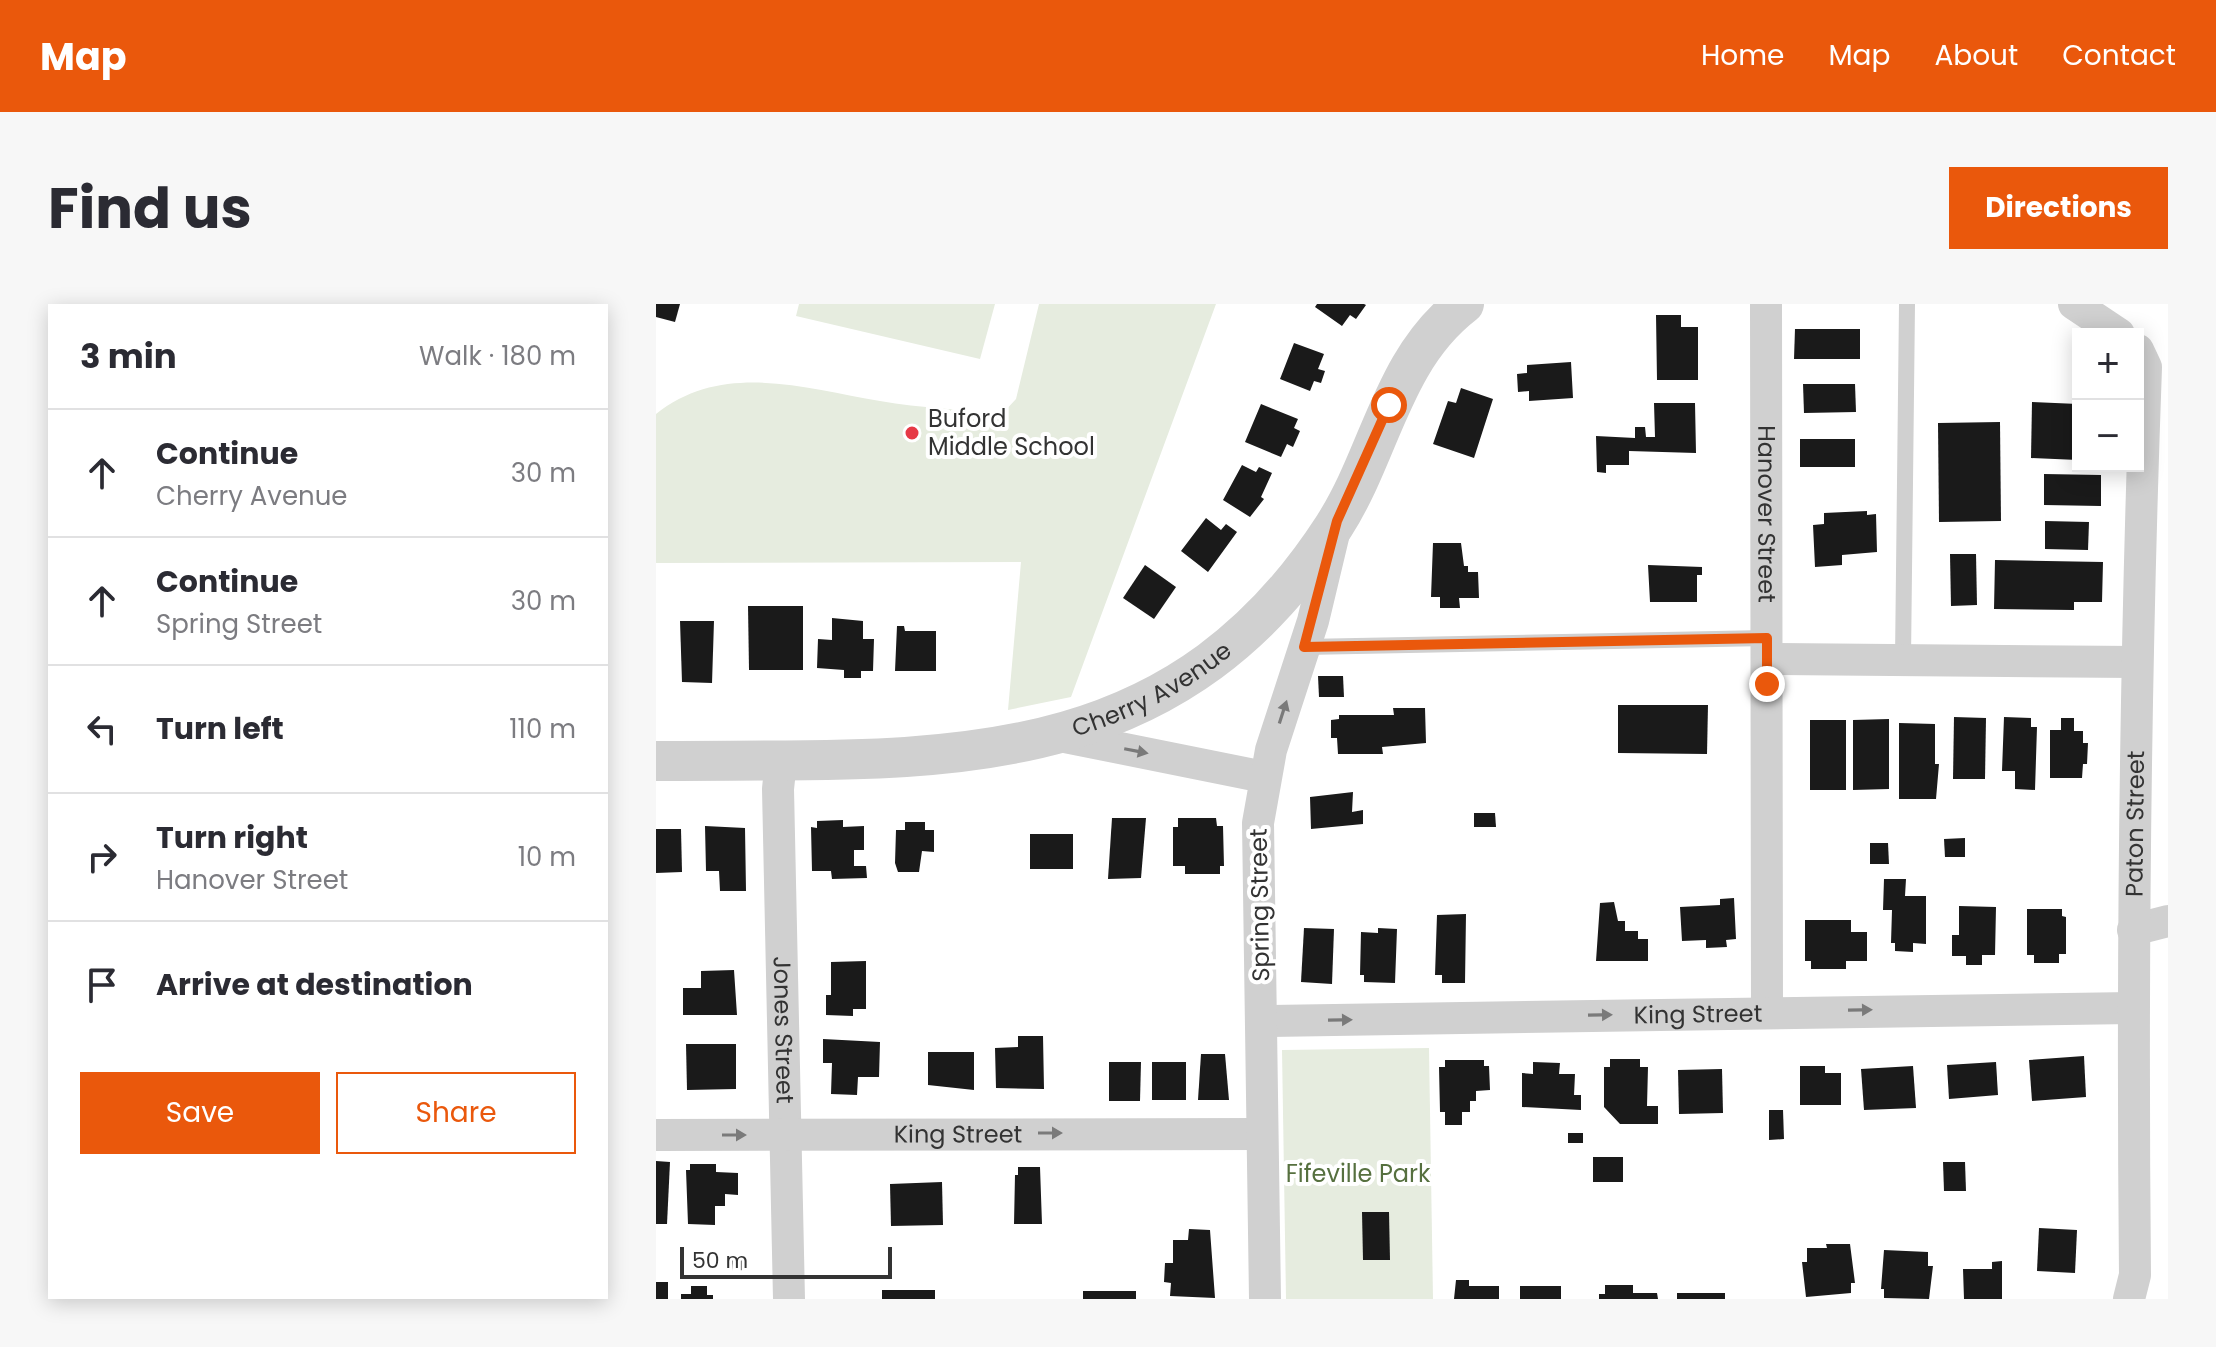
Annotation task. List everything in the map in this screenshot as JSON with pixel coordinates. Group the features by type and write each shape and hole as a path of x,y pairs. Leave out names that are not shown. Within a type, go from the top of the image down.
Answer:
{"street":[{"name":"Cherry Avenue","path":"656,761 948,754 1060,736 1155,697 1210,661 1285,594 1337,521 1403,376 1426,342 1464,304"},
{"name":"Hanover Street","path":"1766,304 1767,1012"},
{"path":"2074,304 2110,328"},
{"name":"Paton Street","path":"2129,1299 2135,1275 2132,1008 2144,363"},
{"name":"Spring Street","path":"1265,1299 1258,823 1264,777 1304,647 1337,521"},
{"path":"1767,648 1903,660 2137,662"},
{"path":"1060,736 1264,777"},
{"name":"Jones Street","path":"781,760 778,789 789,1299"},
{"path":"2133,930 2168,921"},
{"name":"King Street","path":"1262,1021 2132,1008"},
{"name":"King Street","path":"656,1135 1262,1134"}],"lane":[{"path":"1903,660 1907,304"},
{"path":"1304,647 1767,648"}],"green space":[{"path":"799,304 995,304 980,359 796,316"},
{"name":"Buford Middle School","path":"1039,304 1216,304 1071,697 1008,710 1021,562 656,563 656,414 681,398 708,388 736,383 794,385 880,401 1003,413 1016,399"},
{"name":"Fifeville Park","path":"1429,1048 1433,1299 1286,1299 1282,1050"}],"building":[{"path":"656,304 680,304 675,322 656,317"},
{"path":"1317,304 1366,305 1356,319 1350,315 1342,326 1315,307"},
{"path":"1656,315 1681,315 1681,327 1698,327 1698,380 1657,380"},
{"path":"1795,329 1860,329 1860,359 1794,359"},
{"path":"1294,343 1324,354 1318,369 1325,371 1321,383 1314,381 1310,391 1280,379"},
{"path":"1571,362 1573,398 1529,401 1529,391 1518,392 1517,374 1527,373 1527,365"},
{"path":"1803,384 1855,384 1856,412 1804,413"},
{"path":"1461,388 1493,399 1474,458 1433,444 1448,401 1456,403"},
{"path":"2032,402 2072,404 2072,460 2031,458"},
{"path":"1654,403 1695,403 1696,453 1629,451 1629,465 1606,465 1606,473 1597,472 1596,436 1635,438 1635,427 1645,427 1646,437 1655,437"},
{"path":"1261,404 1298,419 1294,428 1300,431 1293,447 1287,444 1281,457 1245,442"},
{"path":"2000,422 2001,521 1939,522 1938,423"},
{"path":"1800,439 1855,439 1855,467 1800,467"},
{"path":"1242,465 1256,472 1259,467 1272,473 1261,497 1264,499 1250,517 1223,500"},
{"path":"2044,474 2101,475 2101,506 2044,505"},
{"path":"1867,511 1867,515 1876,514 1877,552 1842,555 1842,565 1815,567 1813,525 1824,524 1824,513"},
{"path":"1206,518 1221,530 1226,524 1237,532 1208,572 1181,551"},
{"path":"2045,521 2089,522 2088,550 2045,549"},
{"path":"1433,543 1461,543 1464,566 1468,566 1468,572 1478,572 1479,598 1459,598 1460,608 1440,608 1440,597 1431,597"},
{"path":"1950,554 1976,554 1977,605 1951,606"},
{"path":"1995,560 2103,562 2102,602 2074,602 2074,610 1994,609"},
{"path":"1145,565 1176,587 1154,619 1123,598"},
{"path":"1648,565 1702,567 1702,575 1697,575 1697,602 1650,602"},
{"path":"748,606 803,606 803,670 749,670"},
{"path":"832,618 863,621 863,639 874,639 873,671 861,671 861,678 844,678 844,670 817,668 818,639 832,640"},
{"path":"680,621 714,621 712,683 682,682"},
{"path":"897,626 904,626 905,631 936,631 936,671 895,671"},
{"path":"1318,676 1343,676 1344,697 1319,697"},
{"path":"1618,705 1708,705 1707,754 1618,753"},
{"path":"1393,708 1425,708 1426,743 1382,747 1383,754 1338,754 1337,738 1331,738 1331,720 1339,719 1339,715 1394,715"},
{"path":"1954,717 1986,718 1985,779 1953,779"},
{"path":"2004,717 2031,718 2031,727 2037,727 2035,790 2015,789 2015,771 2002,771"},
{"path":"2061,718 2074,718 2074,731 2083,731 2083,743 2088,743 2087,764 2083,764 2082,778 2050,778 2050,730 2061,730"},
{"path":"1889,719 1889,789 1853,790 1853,720"},
{"path":"1810,720 1846,720 1846,790 1810,790"},
{"path":"1899,723 1935,724 1935,764 1939,764 1936,799 1899,799"},
{"path":"1353,792 1352,812 1363,810 1363,824 1311,829 1310,797"},
{"path":"1474,813 1495,813 1496,827 1474,827"},
{"path":"1112,818 1146,818 1141,878 1108,879"},
{"path":"1178,818 1216,818 1217,826 1223,826 1224,866 1220,866 1220,874 1185,874 1185,866 1173,866 1173,827 1178,827"},
{"path":"843,820 843,827 864,826 864,850 854,850 854,866 866,866 867,878 832,879 831,871 812,871 811,827 817,828 817,821"},
{"path":"905,822 925,822 925,830 934,830 934,852 922,851 919,872 898,872 895,863 896,830 905,830"},
{"path":"705,826 745,828 746,891 720,891 719,871 706,871"},
{"path":"656,829 681,829 682,872 656,873"},
{"path":"1030,834 1073,834 1073,869 1030,869"},
{"path":"1965,838 1965,857 1945,857 1944,839"},
{"path":"1870,843 1888,843 1889,864 1870,864"},
{"path":"1884,879 1906,879 1905,896 1926,896 1926,944 1913,943 1913,952 1895,951 1895,943 1891,943 1892,910 1883,910"},
{"path":"1734,898 1736,939 1726,940 1727,947 1706,948 1706,940 1682,941 1680,907 1720,905 1720,899"},
{"path":"1614,902 1618,921 1625,921 1625,931 1638,931 1638,939 1648,939 1648,961 1596,961 1600,903"},
{"path":"1959,906 1996,907 1995,955 1982,955 1982,965 1966,965 1966,956 1952,956 1952,935 1959,935"},
{"path":"2027,909 2062,909 2062,916 2066,917 2066,954 2059,954 2059,963 2034,963 2034,955 2027,955"},
{"path":"1466,914 1465,983 1442,983 1442,975 1435,975 1437,915"},
{"path":"1805,920 1851,920 1851,932 1867,932 1867,961 1846,961 1846,969 1811,969 1811,961 1805,961"},
{"path":"1304,928 1334,929 1332,984 1301,982"},
{"path":"1378,928 1397,929 1395,983 1364,982 1364,975 1360,975 1361,932 1378,933"},
{"path":"866,961 866,1009 853,1009 853,1016 826,1015 826,995 831,995 831,962"},
{"path":"734,970 737,1015 683,1015 683,988 701,988 701,971"},
{"path":"1018,1036 1043,1036 1044,1089 996,1088 995,1048 1018,1047"},
{"path":"823,1039 880,1042 879,1077 858,1077 857,1095 831,1094 832,1063 823,1063"},
{"path":"686,1044 736,1044 736,1089 687,1090"},
{"path":"928,1052 974,1052 974,1090 928,1085"},
{"path":"1201,1054 1225,1054 1229,1100 1198,1100"},
{"path":"2084,1056 2086,1097 2032,1101 2029,1060"},
{"path":"1610,1059 1640,1059 1640,1067 1648,1067 1647,1106 1658,1106 1658,1124 1620,1124 1604,1107 1604,1067 1610,1067"},
{"path":"1445,1060 1484,1060 1484,1066 1489,1066 1490,1090 1476,1091 1476,1101 1470,1101 1470,1112 1462,1112 1462,1125 1445,1125 1445,1112 1440,1112 1439,1067 1445,1067"},
{"path":"1109,1062 1141,1062 1140,1101 1109,1101"},
{"path":"1152,1062 1186,1062 1186,1100 1152,1100"},
{"path":"1533,1062 1560,1063 1559,1074 1575,1074 1574,1095 1581,1095 1581,1110 1522,1107 1522,1073 1533,1074"},
{"path":"1996,1062 1998,1095 1949,1099 1947,1065"},
{"path":"1800,1066 1825,1066 1825,1073 1841,1073 1841,1105 1800,1105"},
{"path":"1913,1066 1916,1108 1864,1110 1861,1069"},
{"path":"1722,1069 1723,1113 1679,1114 1678,1070"},
{"path":"1769,1110 1783,1110 1784,1139 1769,1140"},
{"path":"1568,1133 1583,1133 1583,1143 1568,1143"},
{"path":"1593,1157 1623,1157 1623,1182 1593,1182"},
{"path":"656,1161 670,1162 667,1224 656,1224"},
{"path":"1943,1162 1965,1162 1966,1191 1944,1191"},
{"path":"690,1164 716,1164 716,1172 738,1173 738,1195 725,1194 725,1206 715,1206 715,1225 688,1224 686,1170 690,1170"},
{"path":"1018,1167 1040,1167 1042,1224 1014,1224 1015,1175 1018,1175"},
{"path":"942,1182 943,1225 891,1226 890,1184"},
{"path":"1362,1212 1389,1212 1390,1260 1363,1260"},
{"path":"2039,1228 2077,1230 2075,1273 2037,1271"},
{"path":"1189,1229 1210,1230 1215,1298 1170,1296 1171,1283 1164,1282 1165,1263 1173,1263 1173,1240 1188,1240"},
{"path":"1826,1244 1850,1244 1855,1283 1851,1283 1851,1293 1806,1297 1802,1262 1807,1262 1807,1248 1827,1248"},
{"path":"1884,1250 1928,1252 1928,1266 1933,1266 1929,1299 1884,1298 1884,1289 1881,1289"},
{"path":"732,1258 744,1258 744,1270 733,1271"},
{"path":"2002,1261 2002,1299 1964,1299 1963,1269 1992,1269 1992,1262"},
{"path":"1456,1280 1469,1280 1469,1286 1499,1286 1499,1299 1454,1299"},
{"path":"656,1282 668,1282 668,1299 656,1299"},
{"path":"1605,1285 1633,1285 1633,1293 1657,1293 1658,1299 1599,1299 1599,1294 1605,1294"},
{"path":"691,1286 707,1286 707,1295 713,1295 713,1299 681,1299 681,1294 691,1294"},
{"path":"1520,1286 1561,1286 1561,1299 1520,1299"},
{"path":"882,1290 935,1290 935,1299 882,1299"},
{"path":"1083,1291 1136,1291 1136,1299 1083,1299"},
{"path":"1677,1293 1725,1293 1725,1299 1677,1299"}],"place":[{"name":"Buford Middle School","path":"912,433"}],"route":[{"path":"1389,405 1362,472 1337,521 1304,647 1767,638 1767,684"}]}
